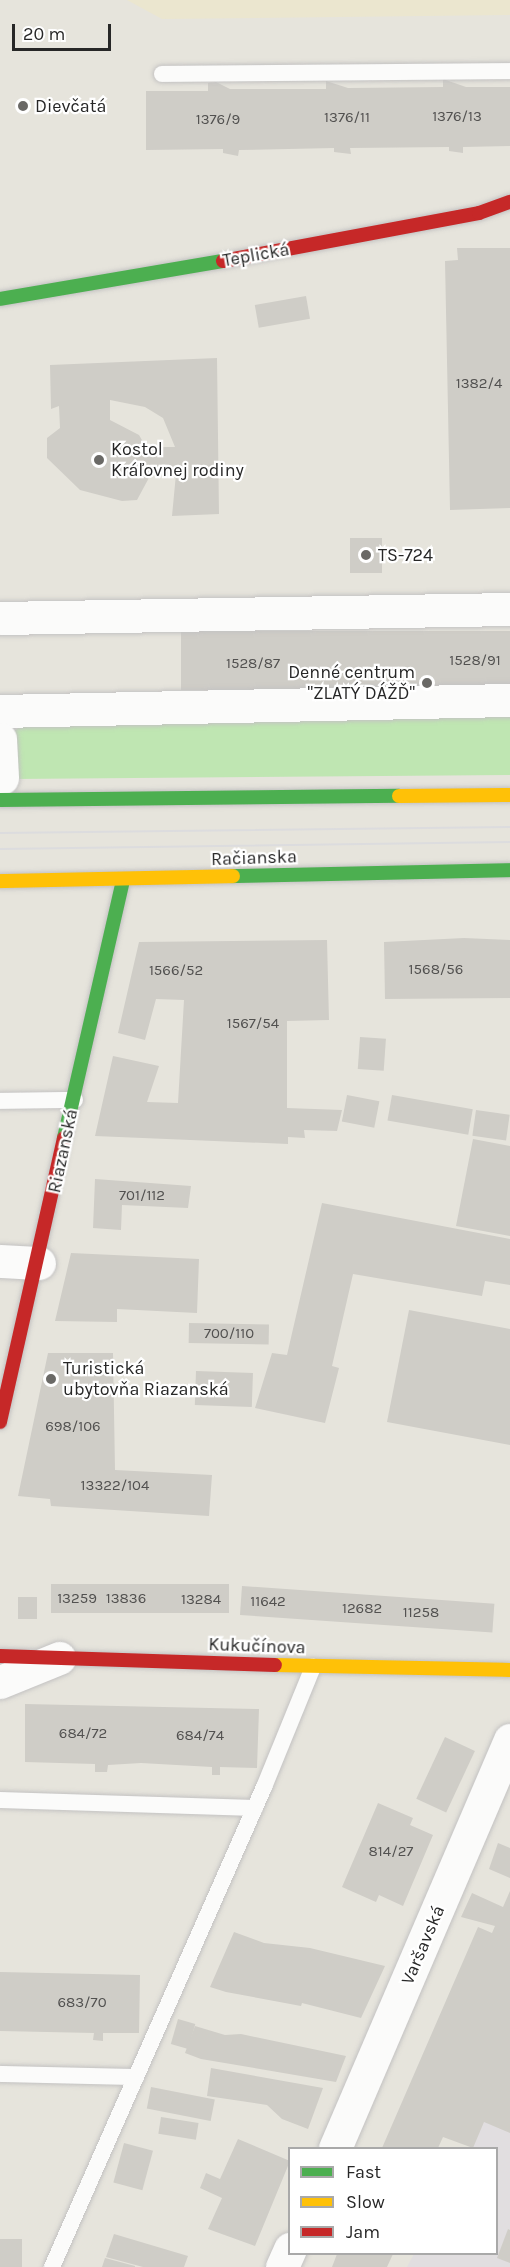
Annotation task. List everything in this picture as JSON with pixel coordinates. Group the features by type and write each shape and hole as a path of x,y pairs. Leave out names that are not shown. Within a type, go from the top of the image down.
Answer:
{"street":[{"name":"Teplická","path":"0,299 361,237 479,213 510,202"},
{"path":"0,618 510,609"},
{"path":"0,711 510,700"},
{"path":"0,738 1,789 510,795"},
{"name":"Račianska","path":"0,881 510,870"},
{"name":"Riazanská","path":"0,1422 39,1263 123,880"},
{"path":"0,1260 39,1263"},
{"name":"Kukučínova","path":"0,1656 65,1656 509,1673"},
{"path":"0,1682 65,1656"},
{"name":"Varšavská","path":"335,2147 510,1740"}],"lane":[{"path":"162,74 510,71"},
{"path":"0,1101 75,1100"},
{"path":"52,2267 255,1808 313,1666"},
{"path":"0,1800 255,1808"},
{"path":"0,2074 135,2078"}],"shaded area":[{"path":"127,0 510,0 510,15 162,19"},
{"path":"510,2071 510,2267 407,2267 413,2255 498,2255 498,2147 470,2147"}],"green space":[{"path":"510,712 510,775 13,779 14,731 27,722"}],"building":[{"path":"443,79 466,87 510,87 510,146 463,147 463,153 449,151 449,147 350,148 351,154 334,152 334,148 239,150 238,156 223,153 223,149 146,150 146,91 208,91 208,83 216,82 230,89 326,89 326,81 348,88 443,87"},
{"path":"457,248 510,248 510,508 450,510 445,261 458,260"},
{"path":"306,296 310,319 259,328 255,305"},
{"path":"217,358 219,514 172,516 176,474 151,474 137,500 122,501 80,490 47,458 47,438 60,428 59,406 51,409 50,365","holes":["110,400 145,407 163,418 175,447 146,447 139,435 110,420"]},
{"name":"TS-724","path":"350,538 382,538 382,573 350,573"},
{"path":"181,631 510,631 510,690 181,690"},
{"path":"464,938 510,940 510,998 385,999 384,942"},
{"path":"327,940 329,1020 287,1021 287,1108 342,1110 337,1131 304,1130 305,1138 288,1137 288,1144 95,1136 113,1056 159,1066 147,1102 178,1103 184,1000 156,999 145,1040 118,1033 139,942"},
{"path":"360,1037 386,1039 384,1071 358,1069"},
{"path":"347,1095 379,1101 374,1128 342,1122"},
{"path":"392,1095 473,1109 468,1135 387,1121"},
{"path":"476,1110 510,1115 506,1140 472,1136"},
{"path":"473,1139 510,1146 510,1236 456,1226"},
{"path":"95,1179 191,1186 188,1208 122,1205 121,1230 93,1228"},
{"path":"322,1203 510,1239 510,1285 485,1281 482,1296 353,1274 332,1366 339,1368 325,1423 255,1408 272,1353 287,1355"},
{"path":"71,1253 199,1259 197,1313 117,1309 117,1322 55,1321"},
{"path":"409,1310 510,1329 510,1445 387,1422"},
{"path":"189,1323 269,1324 269,1344 189,1343"},
{"path":"48,1353 113,1353 115,1470 212,1475 209,1516 51,1506 50,1499 18,1496"},
{"path":"196,1371 253,1373 252,1407 195,1405"},
{"path":"51,1584 229,1584 229,1613 51,1613"},
{"path":"242,1586 494,1604 492,1633 240,1615"},
{"path":"18,1597 37,1597 37,1619 18,1619"},
{"path":"25,1704 259,1709 257,1768 220,1767 220,1775 212,1775 212,1767 141,1763 108,1765 107,1772 95,1772 95,1764 25,1762"},
{"path":"445,1737 475,1751 446,1813 416,1799"},
{"path":"378,1803 413,1818 410,1825 433,1835 403,1906 379,1895 376,1902 342,1887"},
{"path":"498,1843 510,1848 510,1878 489,1869"},
{"path":"510,1891 510,2133 484,2122 473,2147 443,2137 438,2147 382,2147 478,1927 492,1933 495,1926 461,1917 472,1893 503,1907"},
{"path":"234,1932 264,1943 310,1948 385,1966 361,2018 302,2003 301,2006 226,1992 210,1987"},
{"path":"0,1972 140,1975 139,2033 103,2033 103,2041 93,2040 94,2033 0,2031"},
{"path":"178,2019 195,2024 188,2049 171,2044"},
{"path":"195,2026 225,2035 241,2034 346,2056 336,2082 201,2059 185,2053"},
{"path":"211,2068 323,2088 308,2129 282,2119 267,2105 207,2096"},
{"path":"151,2087 215,2099 211,2121 147,2109"},
{"path":"161,2117 199,2123 196,2140 158,2134"},
{"path":"238,2139 288,2160 288,2166 255,2246 208,2229 222,2198 200,2188 206,2173 220,2179"},
{"path":"124,2143 153,2151 142,2190 113,2183"},
{"path":"508,2229 510,2230 510,2263 497,2258"},
{"path":"114,2234 188,2256 184,2267 143,2267 106,2257"},
{"path":"0,2239 22,2239 22,2267 0,2267"},
{"path":"337,2255 393,2255 387,2267 332,2267"},
{"path":"105,2258 135,2266 135,2267 102,2267"}],"tram line":[{"path":"0,833 510,827"},
{"path":"0,849 510,842"}],"traffic: fast":[{"path":"0,299 223,261"},
{"path":"0,800 399,796"},
{"path":"233,876 510,870"},
{"path":"64,1138 123,880"}],"traffic: slow":[{"path":"399,796 510,795"},
{"path":"0,881 233,876"},
{"path":"275,1665 510,1670"}],"traffic: jam":[{"path":"223,261 479,213 510,202"},
{"path":"0,1422 64,1138"},
{"path":"0,1656 275,1665"}],"place":[{"name":"Dievčatá","path":"23,106"},
{"name":"Kostol Kráľovnej rodiny","path":"99,460"},
{"name":"TS-724","path":"366,555"},
{"name":"Denné centrum \"ZLATÝ DÁŽĎ\"","path":"427,683"},
{"name":"Turistická ubytovňa Riazanská","path":"51,1379"}]}
